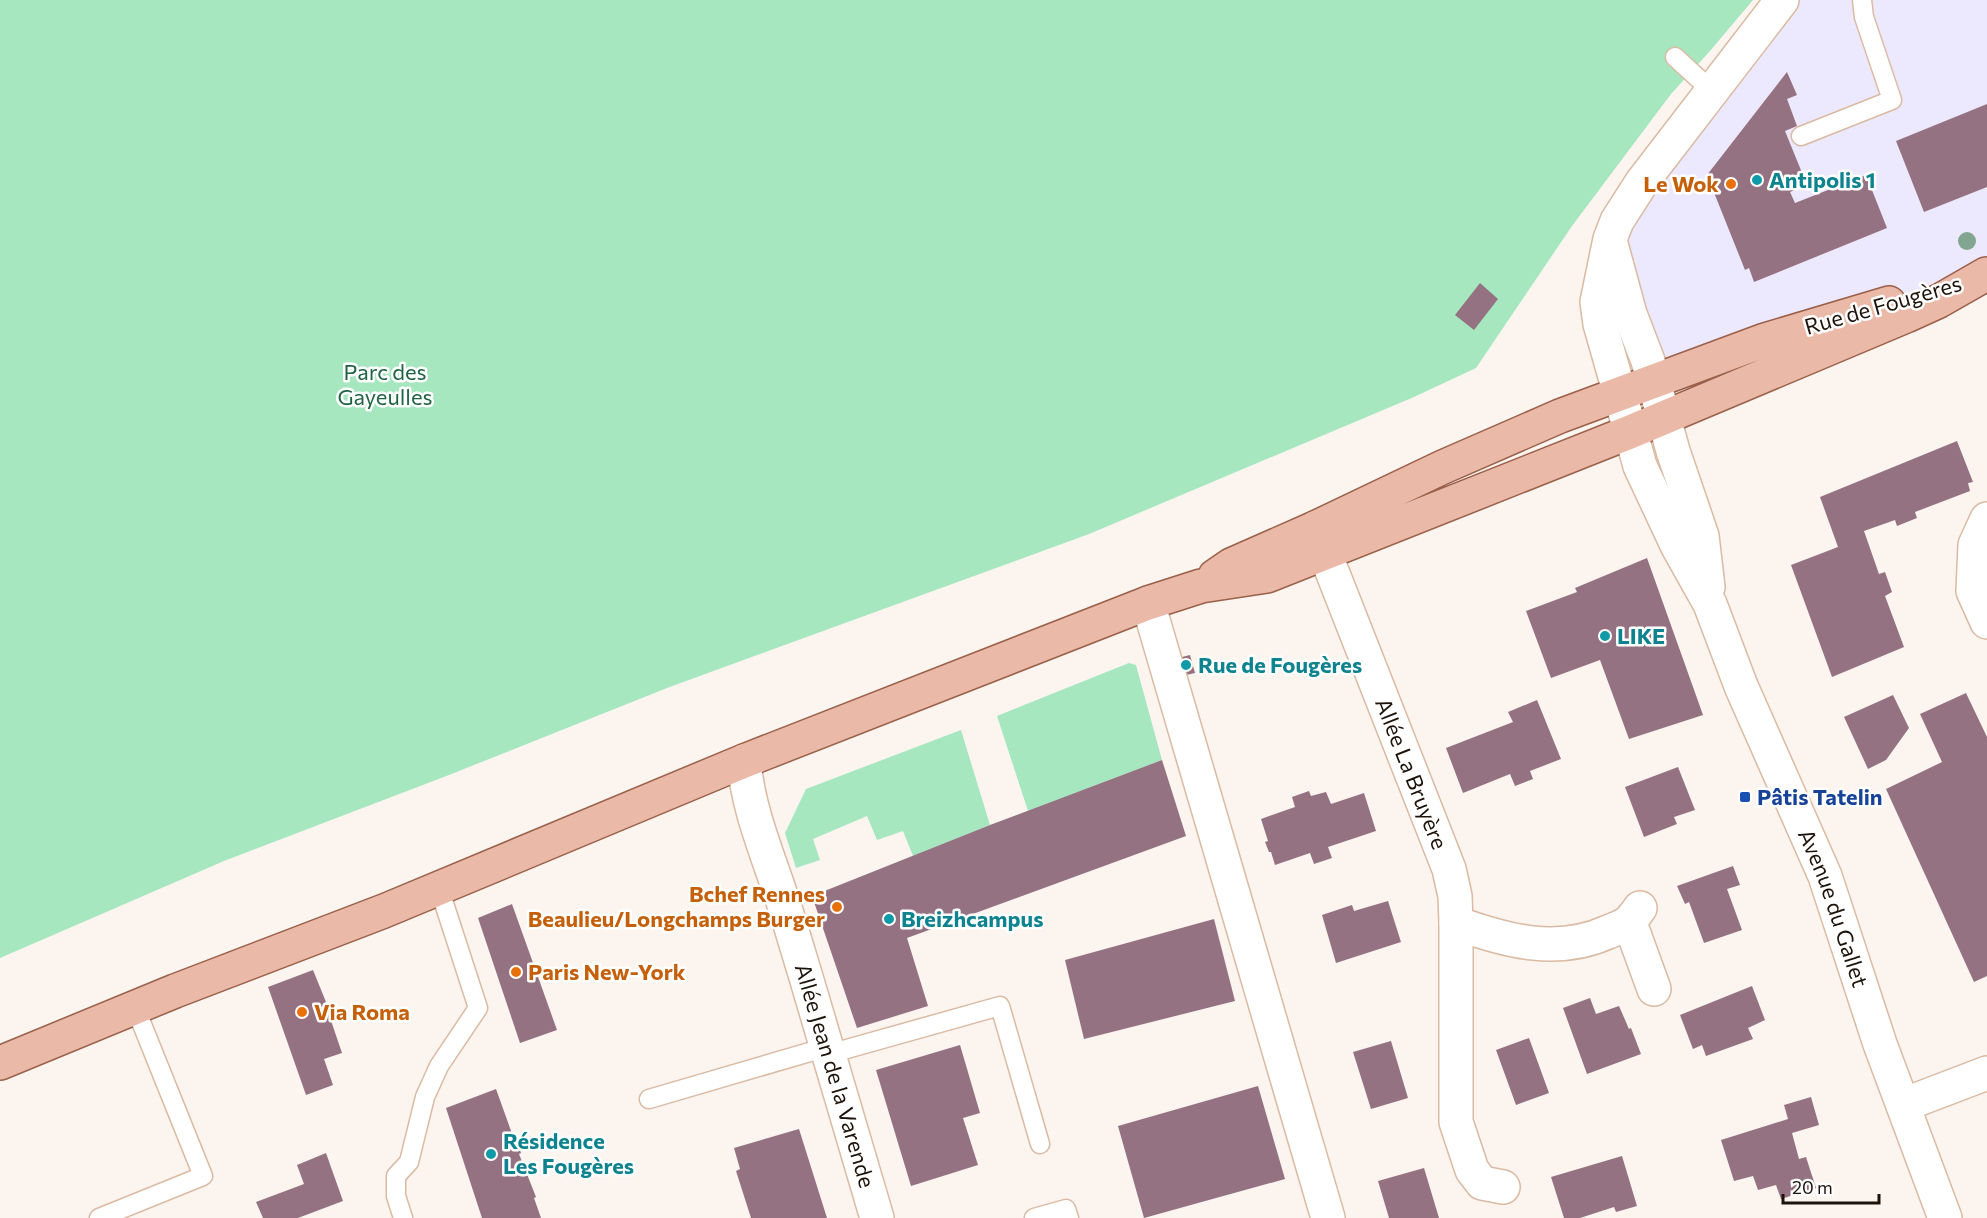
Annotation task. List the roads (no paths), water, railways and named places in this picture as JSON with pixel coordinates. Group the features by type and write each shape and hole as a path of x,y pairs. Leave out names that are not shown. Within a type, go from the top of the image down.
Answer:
{"main road":[{"name":"Rue de Fougères","path":"1320,541 1443,467 1560,416 1797,330 1987,274"},
{"name":"Rue de Fougères","path":"0,1063 135,1007 439,888 744,761 1148,603 1202,586 1231,565 1320,541 1630,432 1906,316 1939,301 1987,274"}],"street":[{"name":"Avenue du Gallet","path":"1782,0 1642,182 1617,221 1610,239 1597,302 1600,324 1640,466 1678,547 1710,604 1741,686 1825,876 1880,1044 1945,1218"},
{"name":"Avenue du Gallet","path":"1610,239 1630,314 1648,361 1672,451 1702,536 1710,604"},
{"path":"1987,519 1975,545 1973,591 1987,622"},
{"name":"Allée La Bruyère","path":"1320,541 1449,869 1455,896 1456,923 1456,1122 1472,1170 1482,1183 1503,1187"},
{"path":"1148,603 1328,1218"},
{"name":"Allée Jean de la Varende","path":"744,761 746,784 752,806 877,1218"},
{"path":"1456,923 1493,937 1530,944 1562,945 1594,938 1635,916 1654,989"},
{"path":"1903,1105 1987,1073"}],"lane":[{"path":"1801,136 1892,100 1864,17 1862,0"},
{"path":"1675,57 1712,91"},
{"path":"403,1218 396,1196 396,1176 409,1162 425,1097 439,1066 478,1008 439,888"},
{"path":"648,1099 1000,1006 1040,1144"},
{"path":"99,1218 203,1176 135,1007"},
{"path":"1034,1218 1066,1209 1069,1218"}],"place":[{"name":"Antipolis 1","path":"1757,180"},
{"name":"Le Wok","path":"1731,184"},
{"name":"LIKE","path":"1605,636"},
{"name":"Rue de Fougères","path":"1186,665"},
{"name":"Pâtis Tatelin","path":"1745,797"},
{"name":"Bchef Rennes Beaulieu/Longchamps Burger","path":"837,907"},
{"name":"Breizhcampus","path":"889,919"},
{"name":"Paris New-York","path":"516,972"},
{"name":"Via Roma","path":"302,1012"},
{"name":"Résidence Les Fougères","path":"491,1154"}],"park label":[{"name":"Parc des Gayeulles","path":"385,384"}]}
